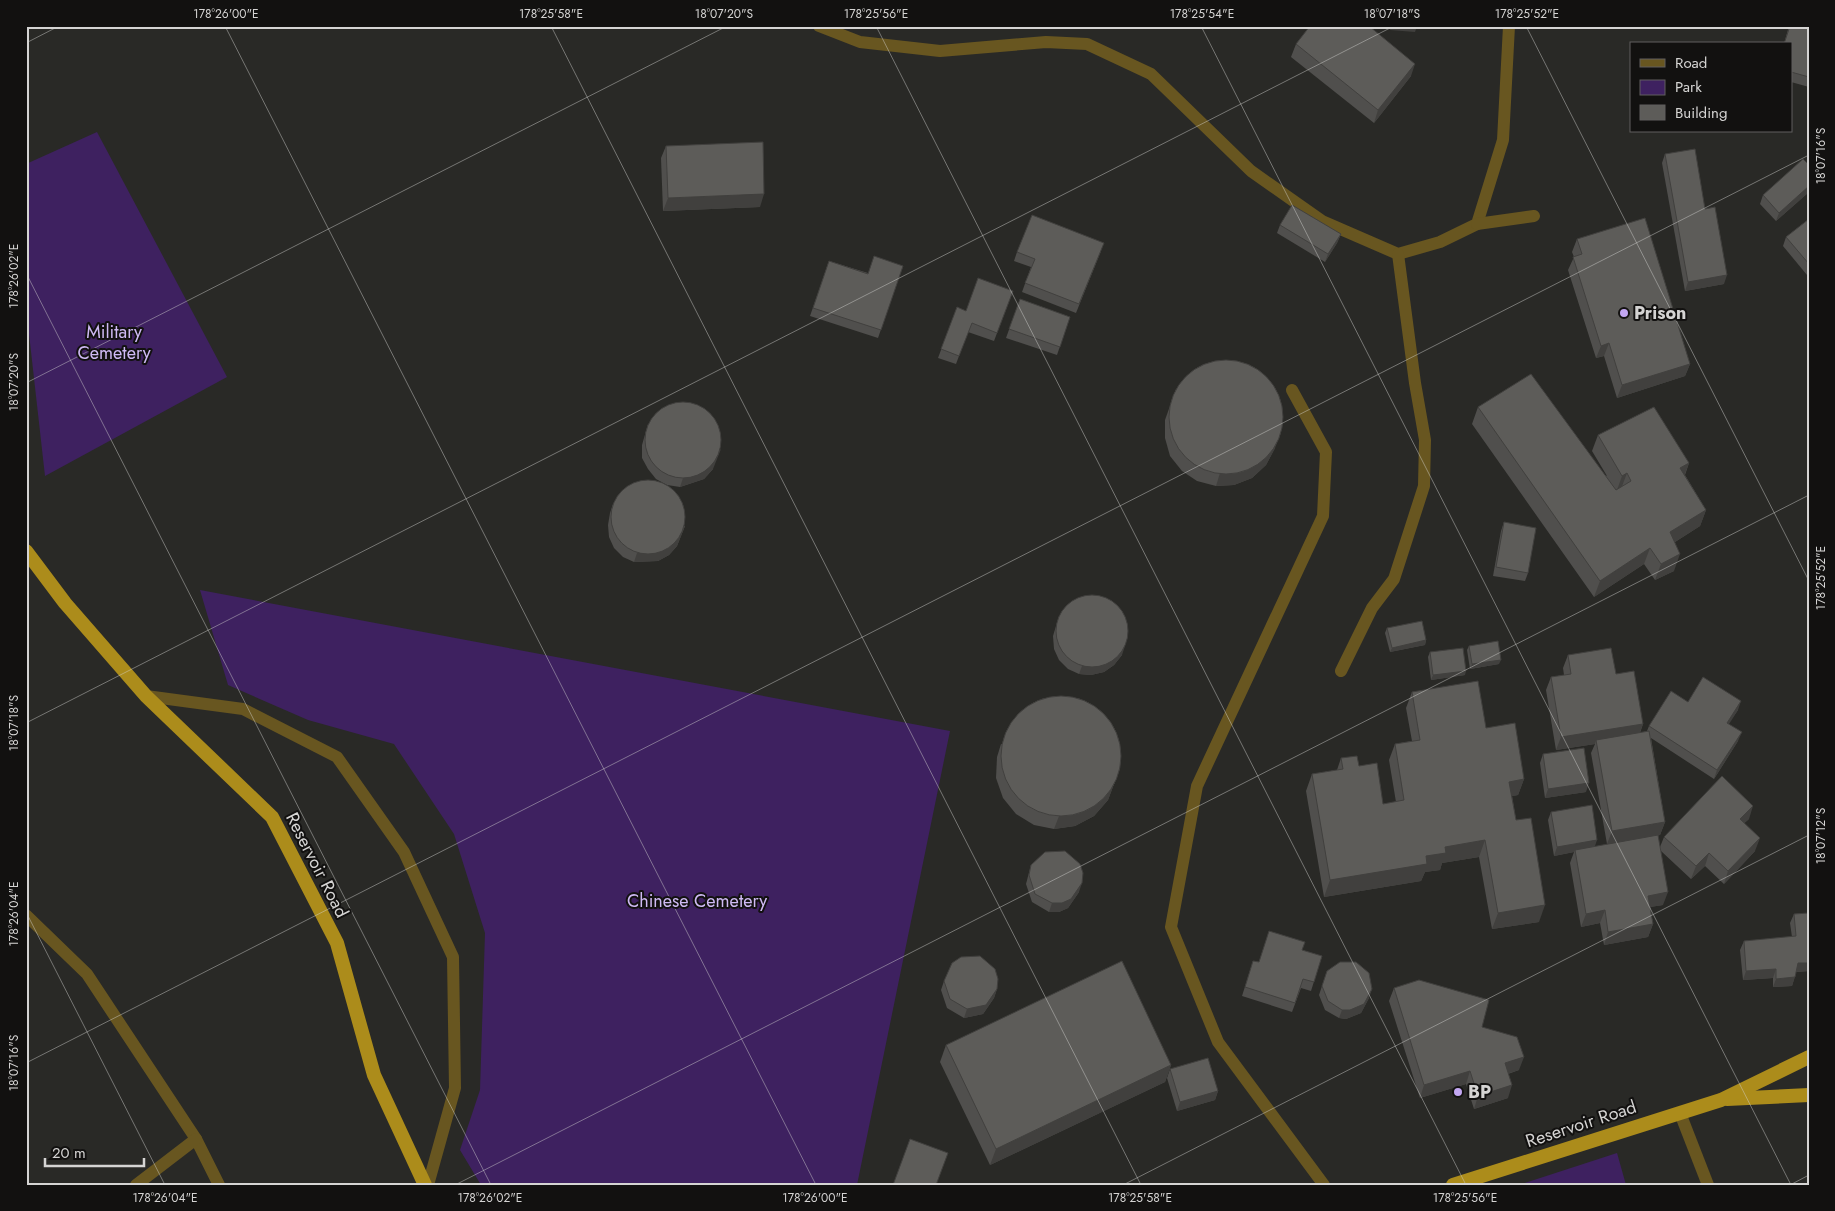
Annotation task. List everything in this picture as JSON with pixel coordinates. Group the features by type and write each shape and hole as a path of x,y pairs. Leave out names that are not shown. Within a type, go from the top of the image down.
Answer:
{"highway":[{"name":"Reservoir Road","path":"26,551 65,604 146,696 272,817 337,944 374,1075 426,1185"},
{"name":"Reservoir Road","path":"1453,1185 1721,1100 1809,1057"},
{"name":"Reservoir Road","path":"1721,1100 1809,1095"}],"street":[{"path":"819,26 860,42 940,51 1046,42 1086,44 1151,74 1251,171 1322,221 1398,254 1440,242 1476,224 1534,216"},
{"path":"1476,224 1503,140 1509,26"},
{"path":"1342,671 1372,608 1394,579 1424,486 1425,440 1415,383 1398,254"},
{"path":"1292,390 1326,452 1323,516 1197,786 1171,927 1218,1042 1324,1185"},
{"path":"146,696 243,708 337,757 404,852 453,956 455,1088 426,1185"},
{"path":"26,914 87,974 196,1139 219,1185"},
{"path":"1680,1113 1708,1185"},
{"path":"136,1185 196,1139"}],"green space":[{"name":"Military Cemetery","path":"97,132 227,377 45,476 26,307 26,164"},
{"name":"Chinese Cemetery","path":"200,590 950,731 857,1185 481,1185 460,1150 480,1090 485,933 454,834 394,744 308,720 228,685"},
{"path":"1617,1153 1626,1185 1519,1185"}],"building":[{"path":"1310,26 1369,26 1415,64 1378,110 1296,44"},
{"path":"1790,26 1809,26 1809,77 1792,72 1792,42 1785,42"},
{"path":"763,142 764,194 668,198 666,146"},
{"name":"Prison","path":"1695,149 1705,209 1715,207 1727,275 1688,282 1665,154"},
{"path":"1803,159 1809,165 1809,186 1779,213 1763,195"},
{"path":"1292,205 1341,234 1328,254 1280,225"},
{"path":"1032,215 1104,243 1079,304 1025,283 1035,259 1017,252"},
{"name":"Prison","path":"1645,218 1690,364 1622,385 1609,343 1601,346 1573,257 1582,254 1577,239"},
{"path":"1809,219 1809,264 1786,237"},
{"path":"874,256 903,266 881,330 813,308 829,261 868,274"},
{"path":"978,278 1013,291 997,333 972,323 959,356 941,349 957,307 966,311"},
{"path":"1020,299 1070,317 1060,347 1009,329"},
{"path":"1226,360 1248,365 1266,377 1278,395 1283,417 1278,439 1266,457 1248,469 1226,474 1204,469 1186,457 1174,439 1169,417 1174,395 1186,377 1204,365"},
{"path":"1531,374 1616,490 1631,481 1627,473 1622,476 1598,435 1654,407 1689,463 1680,468 1706,510 1670,532 1680,554 1661,564 1650,548 1600,581 1478,407"},
{"path":"676,402 690,402 704,408 715,419 721,433 718,455 710,467 690,478 676,478 662,472 651,461 645,447 645,433 651,419 662,408"},
{"path":"648,480 669,486 679,496 685,517 679,538 669,548 648,554 627,548 617,538 611,517 617,496 627,486"},
{"path":"1504,522 1536,528 1528,573 1496,567"},
{"path":"1092,595 1112,601 1122,611 1128,631 1122,651 1112,661 1092,667 1072,661 1062,651 1056,631 1062,611 1072,601"},
{"path":"1422,621 1426,640 1392,648 1387,628"},
{"path":"1498,641 1501,660 1472,664 1469,646"},
{"path":"1463,648 1466,671 1433,675 1430,652"},
{"path":"1611,648 1616,674 1634,671 1643,724 1561,737 1551,677 1571,674 1568,655"},
{"path":"1703,677 1741,701 1727,723 1742,732 1717,770 1649,726 1671,691 1688,702"},
{"path":"1478,681 1486,728 1515,723 1524,779 1509,782 1516,820 1531,818 1545,905 1498,913 1485,840 1445,847 1446,853 1426,856 1427,864 1330,880 1312,774 1343,769 1341,758 1357,756 1359,766 1377,763 1383,804 1404,800 1395,744 1420,740 1412,692"},
{"path":"1061,696 1073,697 1084,701 1094,706 1103,714 1111,723 1116,733 1120,744 1120,768 1116,779 1111,789 1103,798 1094,806 1084,811 1073,815 1061,816 1049,815 1038,811 1028,806 1019,798 1011,789 1006,779 1002,768 1001,756 1002,744 1006,733 1011,723 1019,714 1028,706 1038,701 1049,697"},
{"path":"1649,731 1665,822 1612,831 1596,740"},
{"path":"1584,748 1589,783 1548,789 1543,754"},
{"path":"1722,776 1753,806 1740,819 1760,838 1728,871 1709,853 1696,866 1664,837"},
{"path":"1592,805 1597,840 1557,847 1551,812"},
{"path":"1658,835 1668,892 1648,896 1653,924 1608,932 1605,910 1586,914 1575,850"},
{"path":"1065,851 1080,864 1083,873 1082,883 1071,899 1062,903 1052,903 1035,894 1029,875 1031,865 1045,852"},
{"path":"1809,913 1809,963 1798,963 1795,977 1776,979 1776,969 1746,971 1744,941 1796,936 1794,914"},
{"path":"1269,931 1305,942 1302,950 1322,956 1314,982 1303,979 1295,1003 1245,987 1253,961 1259,962"},
{"path":"980,956 995,969 998,979 997,989 986,1005 967,1009 950,999 944,981 952,963 961,957"},
{"path":"1122,961 1171,1065 996,1149 946,1045"},
{"path":"1340,962 1356,962 1369,973 1372,989 1364,1004 1350,1010 1342,1010 1328,1001 1322,986 1327,971"},
{"path":"1419,980 1489,1000 1482,1027 1517,1037 1524,1057 1505,1063 1512,1085 1478,1096 1470,1071 1424,1085 1394,988"},
{"path":"1208,1058 1218,1091 1180,1102 1170,1069"},
{"path":"910,1139 948,1153 936,1185 893,1185"}],"place":[{"name":"Prison","path":"1624,313"},
{"name":"BP","path":"1458,1092"}]}
